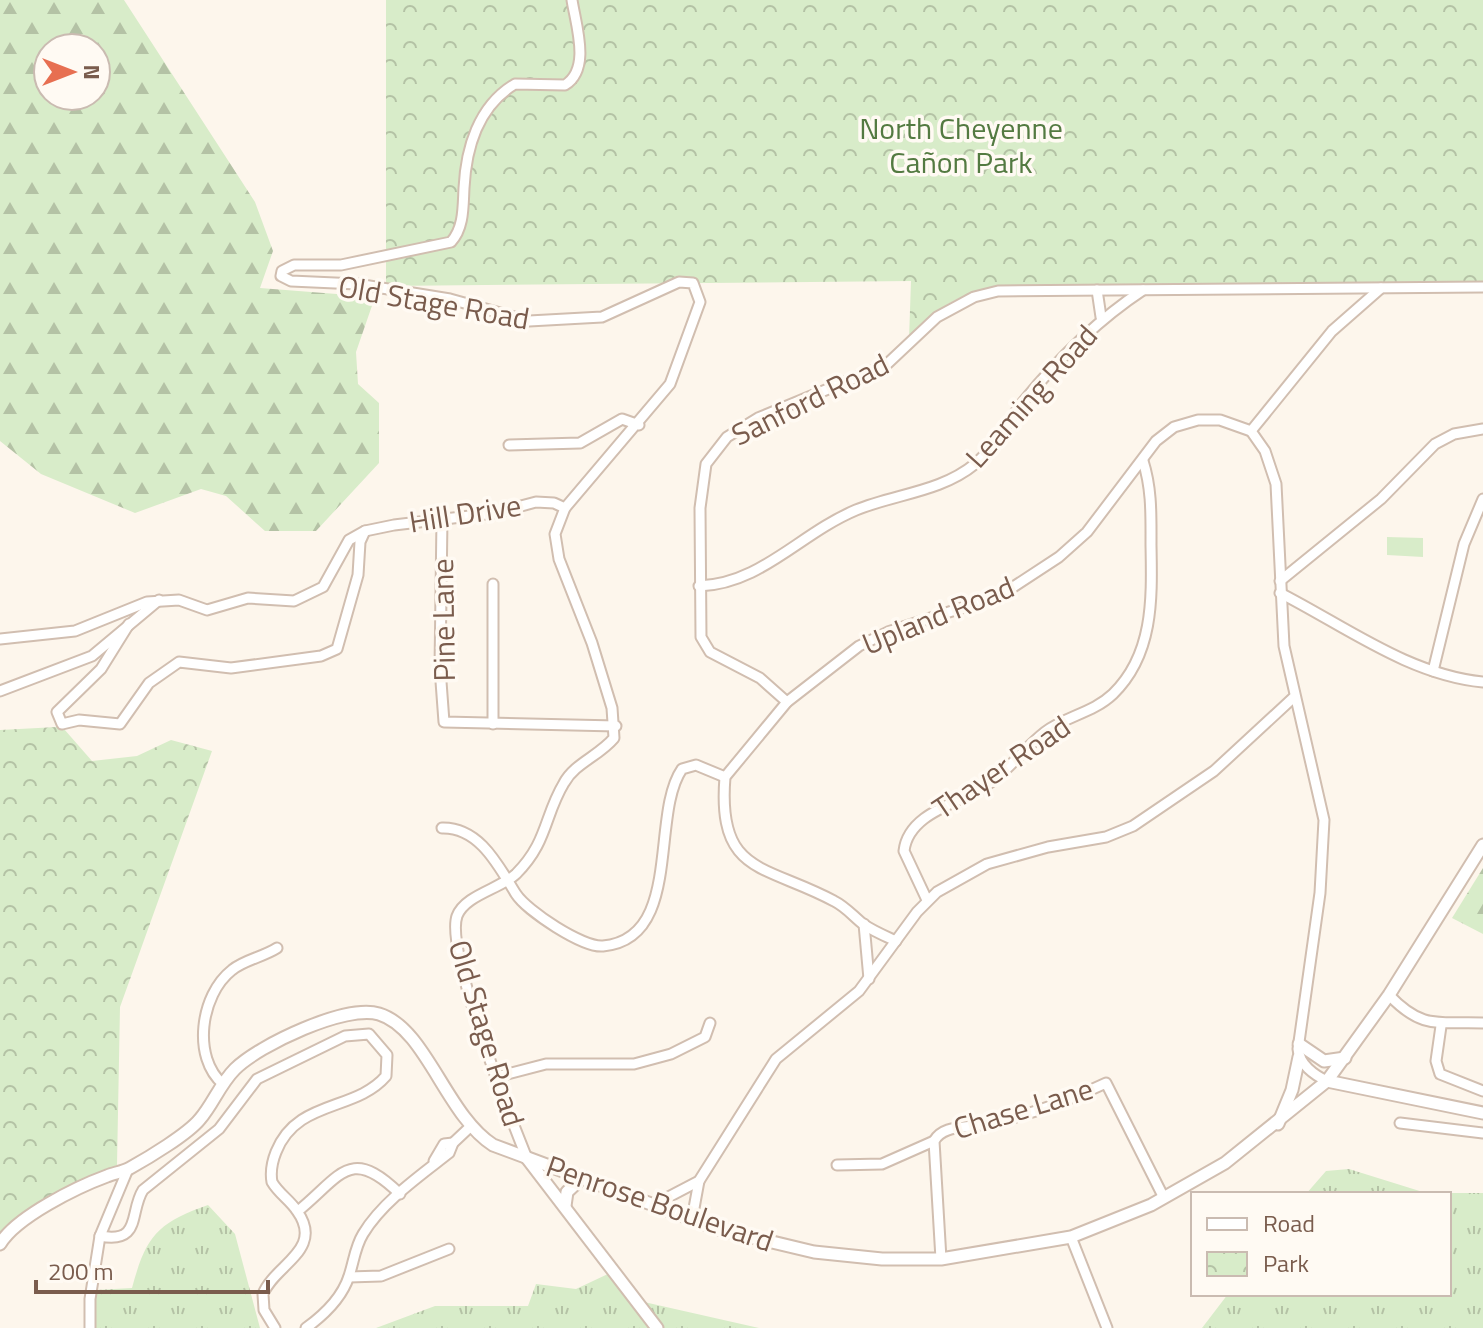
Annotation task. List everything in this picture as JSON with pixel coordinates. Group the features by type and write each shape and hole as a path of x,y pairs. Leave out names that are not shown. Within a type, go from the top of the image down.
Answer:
{"street":[{"name":"Old Stage Road","path":"526,1156 496,1077 455,930 461,908 510,879 540,843 565,781 609,745 616,726 592,643 556,547 555,534 565,508 661,399 678,366 700,302 693,283 679,282 602,317 558,322 514,319 464,302 371,286 291,281 281,276 287,267 328,267 414,248 443,247 451,242 462,217 470,145 493,102 515,84 533,82 556,87 565,85 576,76 580,63 572,0"},
{"name":"Sanford Road","path":"787,702 760,678 719,659 704,645 699,629 700,484 711,454 727,437 781,406 886,365 937,317 974,297 998,291 1483,287"},
{"path":"1278,1124 1292,1090 1299,1050 1320,893 1324,834 1320,791 1293,698 1282,635 1276,484 1265,451 1251,431 1332,331 1381,288"},
{"name":"Leaming Road","path":"1097,290 1101,317"},
{"name":"Leaming Road","path":"699,586 719,585 745,578 801,538 837,519 932,487 968,469 985,453 1041,381 1101,317 1143,290"},
{"path":"509,445 580,443 594,438 622,419 639,425"},
{"name":"Upland Road","path":"725,777 787,702 812,679 874,637 991,599 1041,570 1087,532 1156,441 1185,423 1220,420 1251,431"},
{"path":"1280,581 1381,499 1435,444 1454,434 1483,429"},
{"name":"Thayer Road","path":"927,900 904,851 914,828 1004,773 1053,726 1105,701 1122,684 1138,658 1149,621 1152,589 1150,483 1143,461"},
{"path":"1433,671 1464,544 1483,499"},
{"name":"Hill Drive","path":"365,531 495,513 536,502 554,503 565,508"},
{"name":"Pine Lane","path":"442,518 440,668 444,722 493,724"},
{"path":"0,639 75,631 159,600 179,600 207,610 248,598 303,599 323,587 349,540 365,531"},
{"path":"129,624 101,669 56,717 62,724 79,720 120,724 132,712 149,683 179,662 231,668 321,656 337,649 358,575 360,542 365,531"},
{"path":"493,584 493,724 616,726"},
{"path":"1280,593 1433,671 1483,682"},
{"path":"0,691 92,656 159,600"},
{"path":"692,1219 699,1181 776,1059 869,979 927,900 987,864 1048,847 1106,837 1133,826 1214,771 1293,698"},
{"path":"442,828 460,830 480,844 510,879 524,903 574,938 596,946 626,941 641,927 655,899 678,774 690,765 725,777 726,826 741,854 771,875 834,901 864,924 896,941"},
{"name":"Penrose Boulevard","path":"470,1127 493,1145 738,1236 814,1252 882,1259 941,1259 1071,1237 1164,1198 1225,1163 1278,1124 1327,1081 1389,995 1483,845"},
{"path":"864,924 869,979"},
{"path":"223,1084 211,1073 205,1057 204,1030 211,1002 234,968 277,948"},
{"path":"1389,995 1417,1017 1441,1026 1483,1023"},
{"path":"0,1244 23,1220 104,1177 128,1169 199,1122 223,1084 244,1061 343,1014 376,1013 399,1025 414,1041 470,1127 453,1143 444,1144 434,1161 365,1231 349,1277 337,1299 306,1328"},
{"path":"496,1077 546,1064 613,1065 654,1059 705,1037 710,1023"},
{"path":"1441,1026 1436,1061 1440,1074 1483,1091"},
{"path":"100,1236 113,1239 126,1233 135,1220 136,1203 143,1190 219,1129 257,1079 345,1036 369,1034 387,1055 388,1070 381,1083 293,1124 283,1136 271,1176 276,1189 298,1211 305,1231 299,1254 263,1294 264,1310 275,1328"},
{"path":"1299,1050 1324,1061 1345,1058"},
{"path":"1299,1050 1316,1076 1327,1081 1483,1113"},
{"name":"Chase Lane","path":"941,1259 934,1141 949,1129 1014,1117 1106,1083 1164,1198"},
{"path":"1400,1123 1483,1133"},
{"path":"837,1165 882,1164 934,1141"},
{"path":"526,1156 657,1328"},
{"path":"298,1211 339,1174 355,1168 377,1172 400,1194"},
{"path":"90,1328 92,1281 100,1236 128,1169"},
{"path":"565,1206 567,1192 583,1177"},
{"path":"655,1204 699,1181"},
{"path":"1071,1237 1107,1328"},
{"path":"349,1277 381,1276 449,1249"}],"green space":[{"path":"0,0 124,0 255,202 273,251 260,288 375,297 356,352 358,384 379,403 379,463 316,531 265,531 226,496 201,489 135,513 41,474 0,441"},
{"name":"North Cheyenne Cañon Park","path":"386,0 1483,0 1483,282 1002,285 974,292 950,303 928,318 909,339 911,281 386,286"},
{"path":"1387,537 1423,538 1423,557 1387,555"},
{"path":"64,729 92,761 137,756 171,740 212,751 120,1007 117,1165 13,1220 0,1234 0,730"},
{"path":"1483,868 1483,934 1452,918"},
{"path":"1349,1169 1423,1192 1308,1192 1326,1171"},
{"path":"1451,1193 1483,1193 1483,1328 1202,1328 1226,1296 1451,1296"},
{"path":"208,1205 235,1234 260,1328 95,1328 96,1290 132,1288 143,1256 156,1234 177,1218"},
{"path":"610,1273 644,1302 759,1328 376,1328 435,1306 528,1306 536,1284 576,1289"}]}
